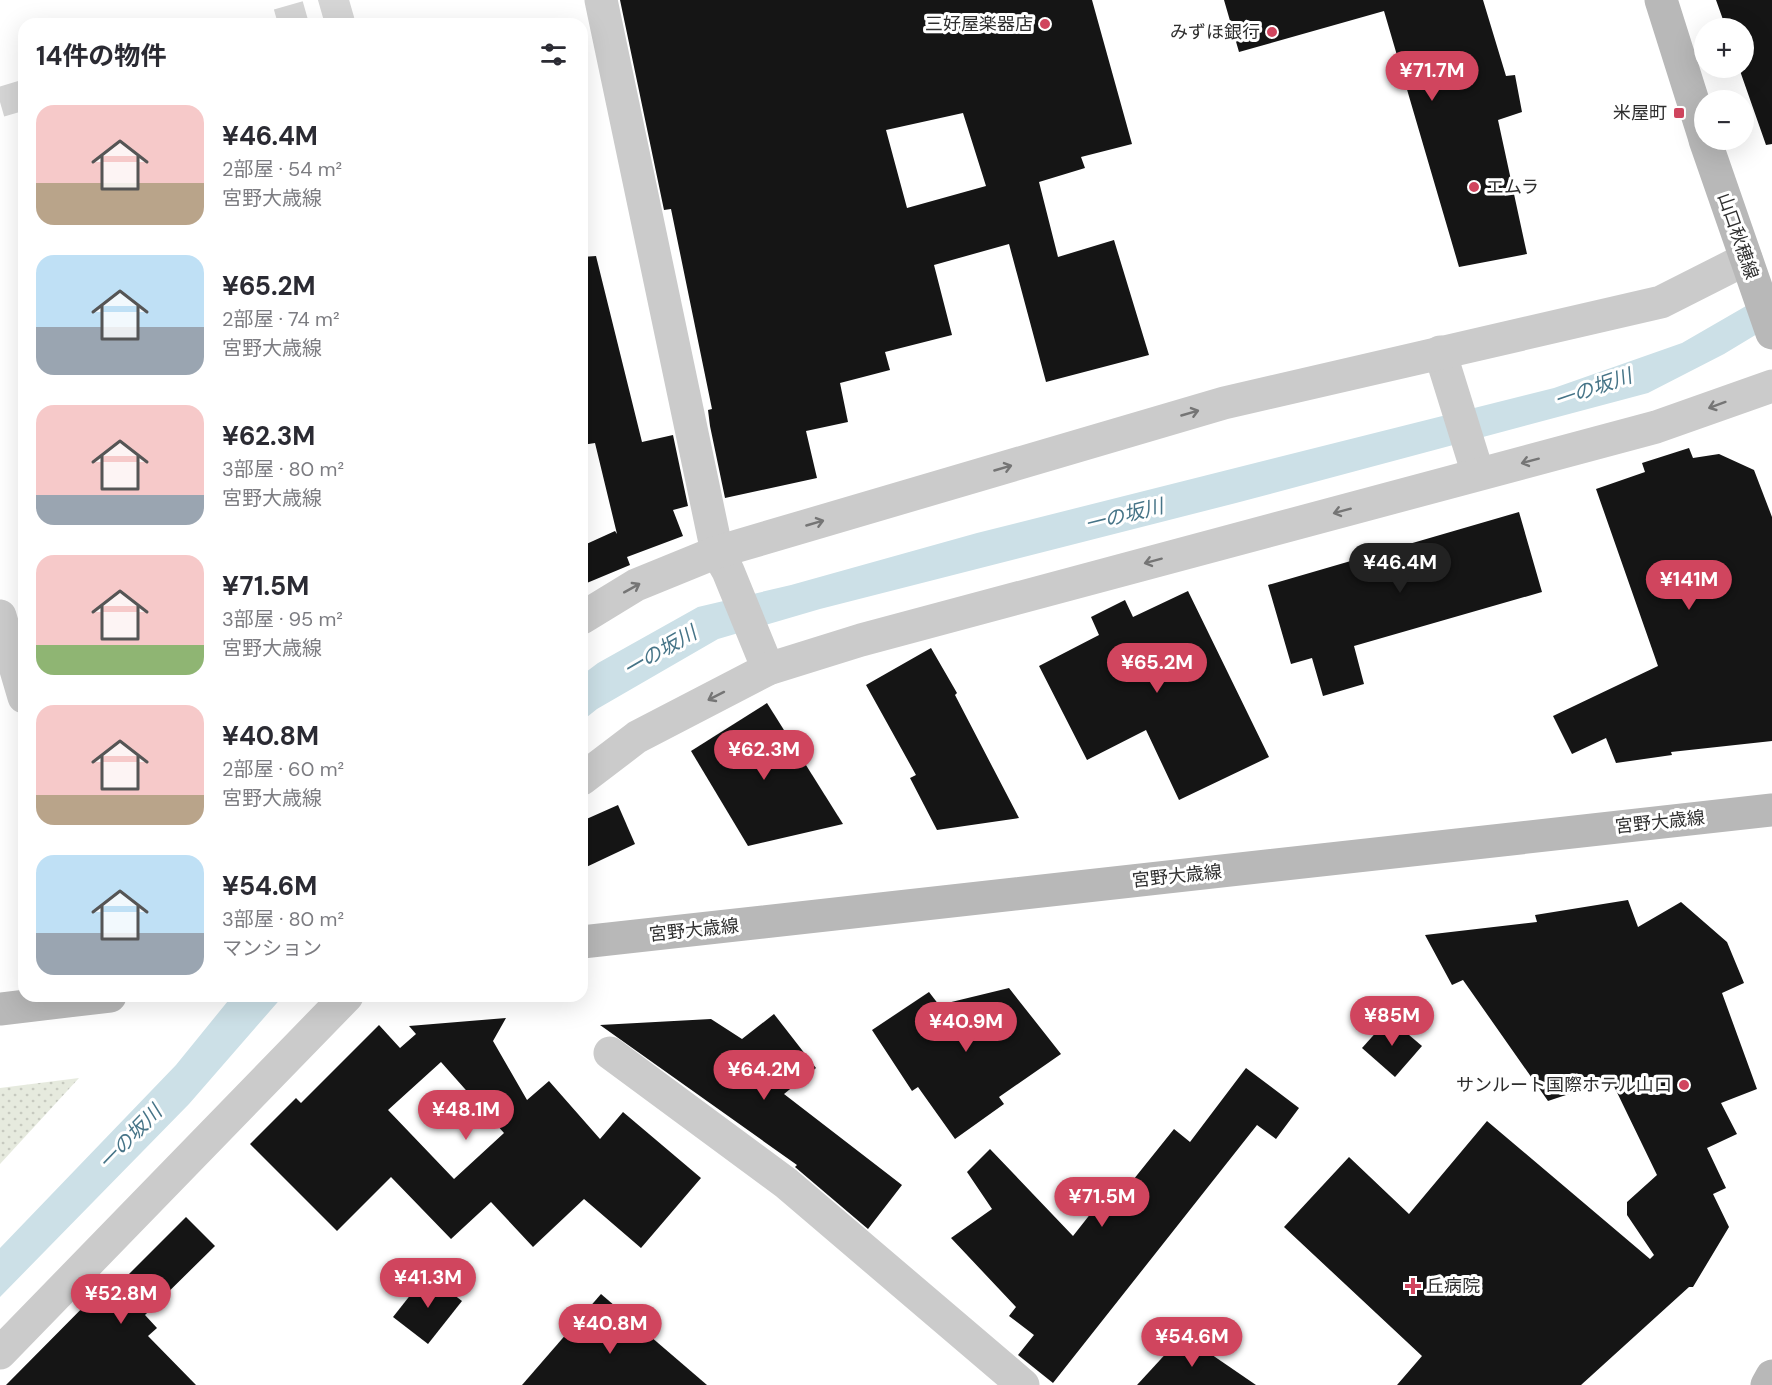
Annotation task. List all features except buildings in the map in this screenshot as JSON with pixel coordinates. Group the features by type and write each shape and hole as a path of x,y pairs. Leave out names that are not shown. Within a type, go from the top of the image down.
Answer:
{"main road":[{"name":"山口秋穂線","path":"1661,0 1694,104"},
{"name":"山口秋穂線","path":"1709,150 1772,333"},
{"name":"宮野大歳線","path":"588,941 1772,810"},
{"path":"0,1009 59,1002"},
{"path":"1767,1385 1772,1376"}],"street":[{"path":"601,0 722,561 768,669"},
{"path":"588,614 636,585 722,561 1224,402 1661,302 1746,259"},
{"path":"1440,352 1474,464"},
{"path":"588,774 637,737 768,669 861,640 1474,464 1656,427 1772,386"},
{"path":"0,616 18,677"},
{"path":"0,1353 341,1002"},
{"path":"610,1053 786,1183 1023,1385"}],"shaded area":[{"path":"79,1078 0,1164 0,1088"}],"water":[{"name":"一の坂川","path":"1772,291 1772,325 1724,354 1648,393 1236,503 820,609 718,639 588,716 588,670 698,607 791,585 977,533 1554,388 1682,343"},
{"name":"一の坂川","path":"227,1002 278,1002 189,1104 0,1297 0,1248 176,1065"}],"tunnel":[{"path":"299,18 362,0"},
{"path":"0,102 18,97"}],"place":[{"name":"三好屋楽器店","path":"1045,24"},
{"name":"みずほ銀行","path":"1272,32"},
{"name":"米屋町","path":"1679,113"},
{"name":"エムラ","path":"1474,187"},
{"name":"サンルート国際ホテル山口","path":"1684,1085"},
{"name":"丘病院","path":"1413,1286"}]}
